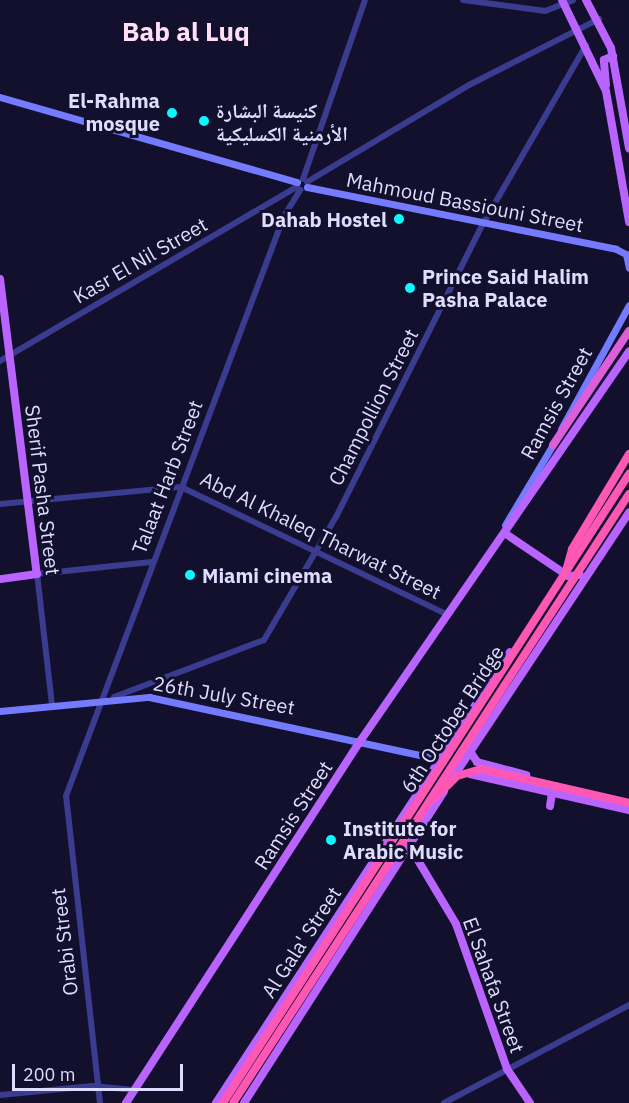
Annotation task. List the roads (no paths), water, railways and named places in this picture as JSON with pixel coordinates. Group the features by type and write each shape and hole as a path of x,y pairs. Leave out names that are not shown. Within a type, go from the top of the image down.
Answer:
{"highway":[{"path":"554,445 629,332"},
{"path":"565,578 572,549 629,454"},
{"name":"6th October Bridge","path":"222,1103 565,578 629,474"},
{"name":"6th October Bridge","path":"233,1103 629,496"},
{"path":"414,824 451,780 481,769 629,802"}],"main road":[{"path":"586,0 599,19 613,56 629,148"},
{"path":"564,3 606,91"},
{"path":"613,56 604,60 606,91 629,222"},
{"name":"Mahmoud Bassiouni Street","path":"0,97 302,185 616,249 626,254 629,268"},
{"name":"Sherif Pasha Street","path":"0,279 37,574"},
{"name":"Ramsis Street","path":"126,1103 361,740 493,549 554,445 629,305"},
{"name":"Ramsis Street","path":"493,549 506,534 629,351"},
{"path":"506,534 575,577 629,496"},
{"name":"Al Gala' Street","path":"244,1103 410,847 469,750 629,513"},
{"path":"0,579 37,574"},
{"name":"Al Gala' Street","path":"216,1103 553,585 585,579"},
{"name":"26th July Street","path":"0,711 100,699 149,697 361,740 439,759"},
{"path":"469,750 477,762 629,802"},
{"path":"449,784 476,774 629,810"},
{"path":"561,795 565,786"},
{"path":"550,806 552,793"},
{"name":"El Sahafa Street","path":"410,847 459,931 507,1069 530,1103"}],"street":[{"name":"Talaat Harb Street","path":"71,778 286,211 302,185 365,0"},
{"path":"463,0 538,10 573,0"},
{"name":"Kasr El Nil Street","path":"0,361 469,85 599,19"},
{"name":"Champollion Street","path":"114,698 264,640 316,552 484,222 586,45"},
{"path":"275,201 286,211"},
{"name":"Abd Al Khaleq Tharwat Street","path":"0,504 181,487 448,615"},
{"path":"37,574 151,562"},
{"name":"Sherif Pasha Street","path":"37,574 52,705"},
{"name":"Orabi Street","path":"71,778 65,816 100,1103"},
{"path":"444,1103 629,1005"},
{"path":"0,1095 99,1087 134,1090"}],"place":[{"name":"El-Rahma mosque","path":"172,113"},
{"name":"كنيسة البشارة الأرمنية الكسليكية","path":"204,121"},
{"name":"Dahab Hostel","path":"399,219"},
{"name":"Prince Said Halim Pasha Palace","path":"410,288"},
{"name":"Miami cinema","path":"190,575"},
{"name":"Institute for Arabic Music","path":"331,840"}],"district":[{"name":"Bab al Luq","path":"186,32"}]}
